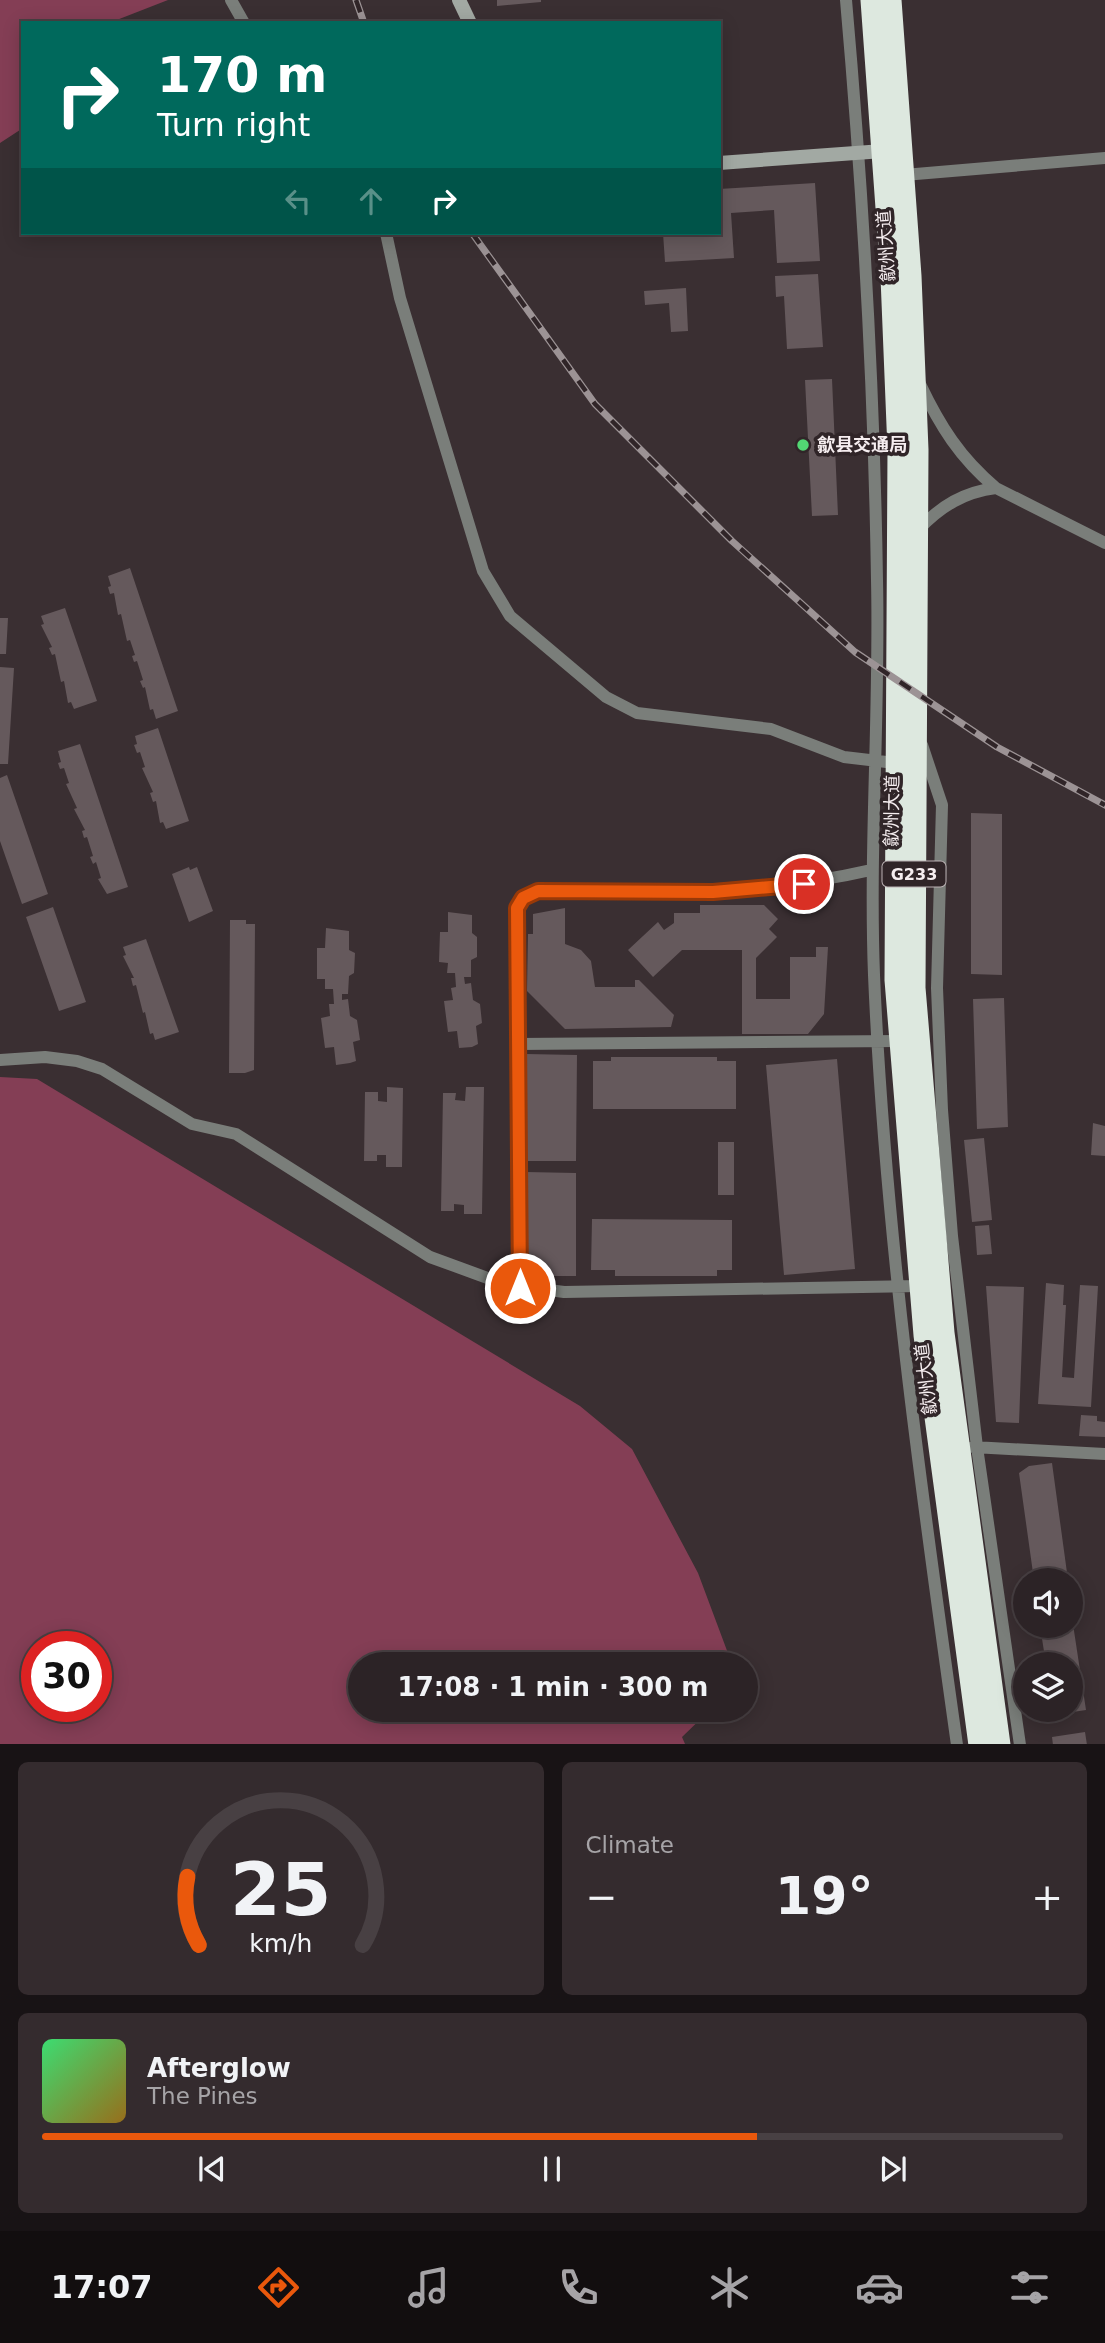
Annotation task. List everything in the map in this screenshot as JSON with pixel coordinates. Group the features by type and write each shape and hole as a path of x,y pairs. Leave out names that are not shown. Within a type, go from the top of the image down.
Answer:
{"highway":[{"name":"歙州大道","path":"871,0 883,151 898,450 894,892 888,1041 936,1438 979,1744"},
{"name":"歙州大道","path":"891,0 916,374 919,529 915,988 932,1215 967,1447 1000,1744"}],"street":[{"path":"231,0 243,21"},
{"path":"459,0 469,21"},
{"path":"846,0 871,365 878,583 871,870 888,1041 897,1286 913,1427 957,1744"},
{"path":"721,163 883,151"},
{"path":"904,175 1105,158"},
{"path":"386,235 400,298 483,571 510,616 606,697 637,713 771,729 830,753 874,762 895,763"},
{"path":"916,374 947,436 969,464 996,488 1105,543"},
{"path":"919,529 936,512 960,497 996,488"},
{"path":"520,1288 517,908 528,895 538,891 753,890 822,882 871,870"},
{"path":"518,1044 888,1041"},
{"path":"0,1060 45,1057 77,1061 102,1069 192,1124 236,1134 429,1257 520,1288 564,1292 919,1286"},
{"path":"1020,1744 967,1447 1105,1454"}],"shaded area":[{"path":"0,0 168,0 114,21 21,21 21,129 0,143"},
{"path":"0,1077 37,1079 580,1406 632,1449 698,1573 728,1652 348,1652 348,1722 698,1722 682,1737 685,1744 0,1744"}],"building":[{"path":"497,0 541,0 541,2 497,6"},
{"path":"815,183 820,261 777,263 774,210 731,213 734,258 665,262 663,235 721,235 721,189"},
{"path":"818,274 823,347 787,349 784,296 776,297 775,276"},
{"path":"686,288 688,331 671,332 669,303 645,305 644,291"},
{"path":"832,379 838,515 812,516 805,380"},
{"path":"130,568 178,711 156,719 153,709 150,710 145,687 143,688 140,681 143,680 137,661 134,662 132,656 135,655 130,640 127,641 121,614 118,615 114,593 110,594 108,587 111,586 108,576"},
{"path":"65,608 97,701 74,709 71,702 68,703 55,654 52,655 49,648 52,647 41,625 44,624 41,616"},
{"path":"0,618 8,618 6,654 0,654"},
{"path":"0,667 14,668 8,764 0,764"},
{"path":"158,728 189,821 166,829 163,822 160,823 156,801 153,802 150,793 153,792 142,768 145,767 140,752 137,753 134,745 137,744 135,736"},
{"path":"80,744 128,887 107,894 98,879 101,878 96,862 93,864 90,857 93,856 87,837 84,838 82,831 85,830 74,809 77,808 66,784 69,783 64,768 60,769 58,763 61,762 58,751"},
{"path":"7,775 48,894 22,904 0,841 0,778"},
{"path":"971,813 1002,814 1002,975 971,974"},
{"path":"189,867 190,870 197,867 213,911 189,922 172,874"},
{"path":"700,905 764,905 778,919 769,929 777,937 756,958 756,999 790,999 790,957 816,957 816,947 828,947 824,1014 808,1034 742,1034 742,950 682,950 653,977 628,950 658,922 664,930 674,923 674,913 700,913"},
{"path":"53,907 86,1002 59,1011 26,917"},
{"path":"565,908 565,944 581,950 591,961 595,987 635,987 635,980 639,980 674,1015 671,1027 565,1029 527,991 528,934 533,934 533,914"},
{"path":"448,912 472,915 472,933 477,937 477,957 471,960 471,977 464,977 465,984 471,983 473,1000 480,1004 482,1023 476,1026 478,1044 472,1047 459,1048 457,1031 448,1032 444,1001 453,1000 451,988 456,987 455,973 447,973 448,963 439,962 440,932 448,932"},
{"path":"230,920 246,920 246,924 255,924 254,1070 245,1073 229,1073"},
{"path":"326,928 349,931 349,950 355,953 354,973 349,976 348,994 342,994 342,1000 348,999 350,1016 357,1020 360,1040 353,1042 356,1061 336,1065 334,1047 325,1048 321,1018 330,1016 329,1004 334,1004 333,989 325,989 325,979 317,979 317,948 325,948"},
{"path":"146,939 179,1032 155,1040 153,1033 150,1034 136,985 133,986 131,978 134,978 123,956 126,955 123,947"},
{"path":"1004,998 1008,1127 977,1129 973,999"},
{"path":"526,1054 577,1055 576,1161 526,1161"},
{"path":"611,1057 717,1057 717,1061 736,1061 736,1109 593,1109 593,1061 611,1061"},
{"path":"837,1059 855,1269 784,1275 766,1065"},
{"path":"387,1087 403,1088 402,1167 386,1167 386,1155 377,1155 377,1161 364,1161 365,1092 378,1092 378,1101 387,1102"},
{"path":"466,1087 484,1087 482,1214 464,1214 464,1205 454,1204 454,1211 441,1211 443,1093 456,1093 455,1100 465,1101"},
{"path":"1093,1123 1105,1126 1105,1156 1091,1155"},
{"path":"984,1138 992,1220 972,1222 964,1140"},
{"path":"718,1142 734,1142 734,1195 718,1195"},
{"path":"526,1172 576,1173 576,1276 526,1276"},
{"path":"592,1219 732,1220 732,1270 717,1270 717,1276 615,1276 615,1270 591,1270"},
{"path":"989,1225 992,1254 977,1255 975,1226"},
{"path":"1046,1283 1064,1285 1063,1305 1066,1305 1062,1377 1074,1378 1080,1285 1098,1286 1091,1407 1038,1404"},
{"path":"986,1286 1024,1287 1019,1423 996,1422"},
{"path":"1081,1415 1097,1416 1097,1421 1105,1422 1105,1437 1079,1436"},
{"path":"1052,1463 1066,1568 1032,1568 1019,1473 1029,1466"},
{"path":"1042,1638 1075,1638 1077,1652 1044,1652"},
{"path":"1085,1732 1087,1744 1053,1744 1052,1737"}],"railway":[{"path":"356,0 363,21"},
{"path":"473,235 595,404 732,541 855,652 997,747 1105,805"}],"place":[{"name":"歙县交通局","path":"803,445"}],"route":[{"path":"520,1288 517,908 523,898 538,891 713,892 804,884"}]}
